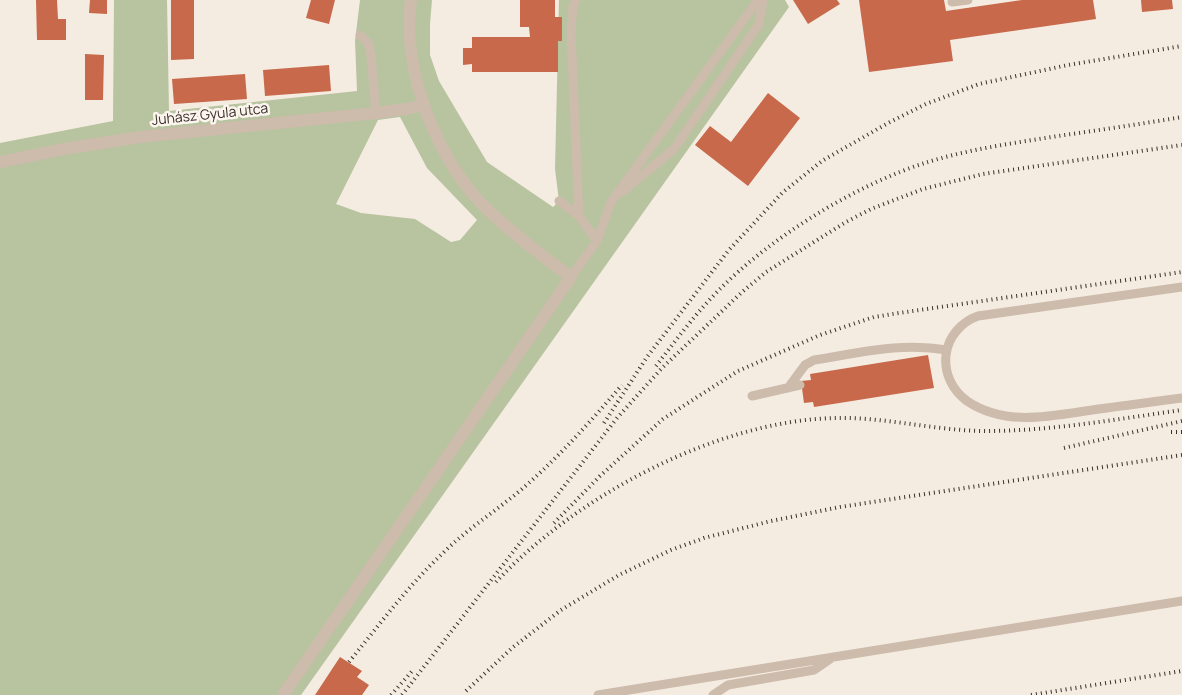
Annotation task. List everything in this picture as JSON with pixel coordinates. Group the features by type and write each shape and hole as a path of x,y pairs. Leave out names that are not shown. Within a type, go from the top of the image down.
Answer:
{"street":[{"path":"283,695 570,277 489,212 464,182 441,147 424,105 414,67 410,38 411,0"},
{"name":"Juhász Gyula utca","path":"0,162 64,149 140,137 376,113 424,105"}],"lane":[{"path":"576,0 573,6 571,31 578,216"},
{"path":"570,277 597,241 611,202 758,0"},
{"path":"611,202 674,149 759,24 763,0"},
{"path":"952,2 968,0"},
{"path":"360,35 368,43 371,55 376,113"},
{"path":"559,201 578,216 597,241"},
{"path":"1182,287 970,318 958,328 950,341 946,364 949,379 962,397 986,412 1008,417 1037,418 1182,398"},
{"path":"788,388 804,365 814,360 900,346 947,350"},
{"path":"752,396 800,386"},
{"path":"598,695 1182,600"},
{"path":"713,695 728,685 814,670 832,658"},
{"path":"645,695 649,686"}],"green space":[{"path":"114,0 167,0 169,111 357,91 355,41 360,0 432,0 430,55 439,81 487,162 553,207 559,201 555,169 559,0 785,0 789,7 301,695 0,695 0,143 113,121","holes":["400,117 427,168 477,220 460,240 451,242 415,219 361,213 336,204 378,120"]}],"building":[{"path":"36,0 57,0 58,19 66,19 66,40 37,40"},
{"path":"90,0 107,0 107,14 89,13"},
{"path":"171,0 194,0 194,59 171,60"},
{"path":"311,0 335,0 329,24 306,18"},
{"path":"520,0 555,0 555,17 562,17 562,41 558,41 558,72 472,72 472,64 463,65 463,48 472,48 472,37 530,37 529,27 520,27"},
{"path":"793,0 837,0 840,4 808,24"},
{"path":"859,0 944,0 946,11 1022,0 1093,0 1096,19 950,40 953,61 869,72"},
{"path":"1141,0 1172,0 1173,9 1142,12"},
{"path":"85,54 104,55 103,100 85,100"},
{"path":"329,65 331,91 265,96 263,70"},
{"path":"245,74 247,99 174,104 172,79"},
{"path":"768,93 800,118 748,186 695,145 710,126 731,142"},
{"path":"928,355 934,388 814,407 813,402 804,403 801,381 811,380 810,374"},
{"path":"340,657 362,671 357,677 369,685 362,695 315,695"}],"railway":[{"path":"604,423 647,357 728,251 782,193 822,161 888,123 926,104 979,84 1068,65 1182,46"},
{"path":"656,366 702,308 740,270 789,232 816,214 873,184 928,162 976,150 1182,117"},
{"path":"402,695 617,418 662,368 741,293 766,272 846,222 871,209 923,189 983,174 1182,145"},
{"path":"554,523 600,476 663,419 738,371 820,335 874,317 1182,272"},
{"path":"349,662 394,606 430,566 452,544 536,477 574,439 622,385"},
{"path":"496,582 529,550 566,520 608,493 652,468 698,448 744,432 791,422 836,418 855,418 949,429 987,431 1036,429 1182,410"},
{"path":"1064,448 1182,421"},
{"path":"1171,432 1182,432"},
{"path":"466,691 512,648 561,610 619,575 671,550 704,538 771,521 840,507 1182,455"},
{"path":"391,695 414,669"},
{"path":"1031,695 1182,671"}]}
